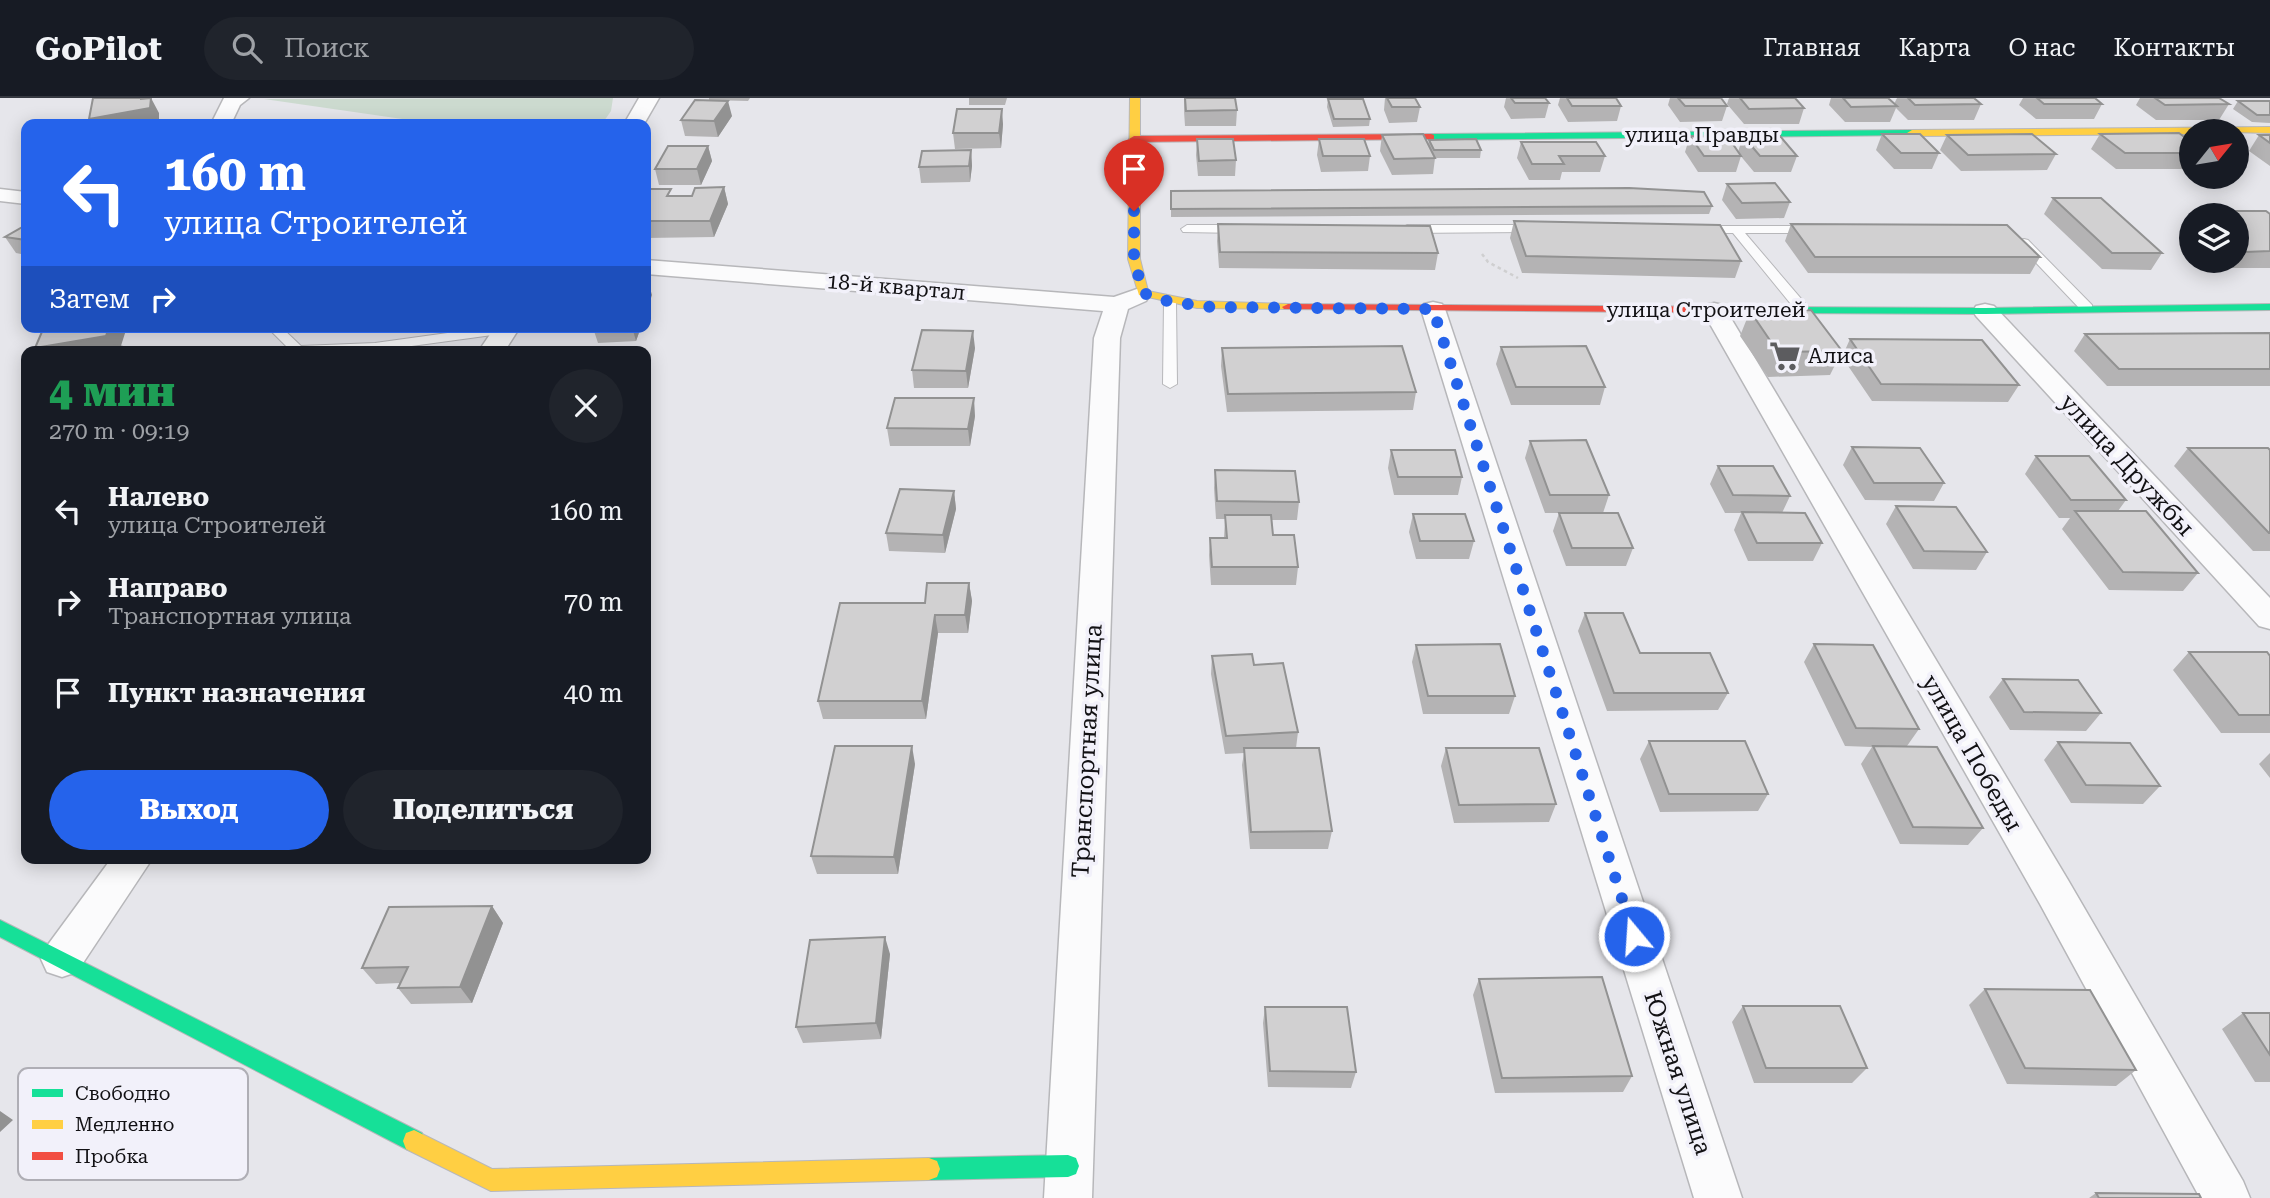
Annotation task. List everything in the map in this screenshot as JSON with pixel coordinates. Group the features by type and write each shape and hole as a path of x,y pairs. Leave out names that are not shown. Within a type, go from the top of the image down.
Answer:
{"street":[{"path":"223,119 232,102 239,98"},
{"path":"637,119 649,98"},
{"path":"1130,299 1134,259 1135,98"},
{"name":"улица Правды","path":"1134,139 2270,130"},
{"path":"0,195 21,197"},
{"name":"18-й квартал","path":"651,267 1130,299"},
{"name":"улица Строителей","path":"1130,299 1212,307 1433,309 1984,311 2270,307"},
{"name":"Транспортная улица","path":"1068,1182 1107,338 1130,299"},
{"name":"Южная улица","path":"1433,309 1718,1198"},
{"name":"улица Победы","path":"1714,310 2047,880 2226,1198"},
{"name":"улица Дружбы","path":"1984,311 2270,618"},
{"path":"62,959 129,864"},
{"path":"0,928 491,1180 1068,1182"}],"lane":[{"path":"1187,229 1255,229"},
{"path":"1392,229 1544,229"},
{"path":"1694,229 1832,229"},
{"path":"1735,229 1804,310"},
{"path":"2011,229 2087,308"},
{"path":"1170,302 1170,384"},
{"path":"280,333 294,346"},
{"path":"382,346 473,333"}],"shaded area":[{"path":"613,98 611,111 605,119 402,119 264,99"}],"building":[{"path":"93,98 151,98 150,108 89,119"},
{"path":"1185,98 1235,98 1237,110 1186,111"},
{"path":"1387,98 1415,98 1420,107 1392,107"},
{"path":"1511,98 1545,98 1549,103 1515,103"},
{"path":"1567,98 1616,98 1621,106 1572,106"},
{"path":"1678,98 1721,98 1727,106 1685,106"},
{"path":"1740,98 1795,98 1804,108 1749,109"},
{"path":"1843,98 1888,98 1897,106 1851,107"},
{"path":"1908,98 1974,98 1981,104 1915,105"},
{"path":"2037,98 2095,98 2102,104 2044,104"},
{"path":"2155,98 2219,98 2229,104 2165,105"},
{"path":"1328,99 1363,99 1370,119 1334,119"},
{"path":"695,100 728,101 714,121 681,120"},
{"path":"2238,101 2270,101 2270,115 2257,115"},
{"path":"957,109 1002,109 999,133 953,133"},
{"path":"2179,133 2179,153 2125,153 2100,134"},
{"path":"1423,134 1435,158 1394,159 1382,135"},
{"path":"1882,134 1920,134 1939,153 1901,153"},
{"path":"2032,134 2056,154 1968,155 1947,135"},
{"path":"2259,135 2270,135 2270,143"},
{"path":"1690,136 1728,137 1741,156 1704,156"},
{"path":"1743,136 1780,136 1797,156 1760,156"},
{"path":"1197,139 1233,139 1236,160 1199,161"},
{"path":"1319,139 1364,139 1370,156 1323,156"},
{"path":"1476,139 1481,150 1434,150 1429,140"},
{"path":"1521,142 1596,142 1605,156 1559,156 1564,164 1532,164"},
{"path":"668,146 708,146 697,169 655,169"},
{"path":"971,150 969,166 919,167 922,151"},
{"path":"1775,183 1790,202 1742,203 1727,184"},
{"path":"724,187 710,221 651,221 651,189 671,189 667,196 692,196 695,188"},
{"path":"1629,188 1704,192 1712,206 1171,209 1171,191"},
{"path":"2053,198 2101,198 2162,253 2112,253"},
{"path":"2249,211 2266,211 2270,214 2270,251 2249,252"},
{"path":"1514,221 1720,225 1741,261 1526,256"},
{"path":"1218,224 1430,226 1438,253 1220,252"},
{"path":"1791,224 2007,225 2040,257 1815,257"},
{"path":"21,228 21,239 5,237"},
{"path":"1811,310 1842,351 1778,352 1750,311"},
{"path":"922,330 973,331 966,371 912,370"},
{"path":"41,333 107,333 106,336 36,346"},
{"path":"2270,333 2270,369 2119,369 2085,334"},
{"path":"1850,339 1982,340 2019,385 1881,384"},
{"path":"1402,346 1416,392 1228,394 1222,348"},
{"path":"1586,346 1605,387 1516,387 1501,347"},
{"path":"895,398 974,398 968,429 887,428"},
{"path":"1586,440 1609,495 1550,495 1530,441"},
{"path":"1852,447 1920,448 1944,483 1874,483"},
{"path":"2188,448 2270,450 2270,533 2269,533"},
{"path":"1391,450 1455,450 1462,477 1398,477"},
{"path":"2036,456 2089,456 2126,500 2071,500"},
{"path":"1718,466 1773,466 1790,496 1733,495"},
{"path":"1215,470 1295,471 1299,502 1217,501"},
{"path":"900,489 954,491 943,535 886,533"},
{"path":"1896,506 1956,507 1987,552 1924,551"},
{"path":"2075,511 2146,511 2198,573 2123,572"},
{"path":"1742,512 1805,513 1822,543 1757,543"},
{"path":"1559,513 1618,513 1633,548 1572,548"},
{"path":"1413,514 1465,514 1474,541 1420,541"},
{"path":"1225,515 1271,515 1273,535 1294,535 1298,567 1212,567 1210,538 1227,538"},
{"path":"927,583 969,583 965,615 935,615 922,701 818,701 840,603 925,603"},
{"path":"1585,613 1623,613 1640,653 1710,653 1728,693 1614,693"},
{"path":"1500,644 1515,696 1428,696 1416,645"},
{"path":"1814,644 1873,645 1919,729 1856,728"},
{"path":"2189,652 2267,652 2270,656 2270,715 2239,715"},
{"path":"1252,654 1254,665 1283,663 1298,732 1226,736 1212,656"},
{"path":"2003,679 2078,680 2101,713 2024,712"},
{"path":"1649,741 1745,741 1768,794 1669,794"},
{"path":"2058,742 2130,743 2160,786 2086,785"},
{"path":"835,746 912,746 894,857 811,856"},
{"path":"1873,746 1937,747 1983,828 1913,827"},
{"path":"1244,748 1319,748 1332,831 1251,832"},
{"path":"1446,748 1539,748 1556,804 1459,805"},
{"path":"492,906 460,987 398,988 408,967 362,968 389,907"},
{"path":"885,937 876,1023 796,1027 810,940"},
{"path":"1602,977 1632,1076 1502,1078 1479,979"},
{"path":"1985,989 2090,990 2136,1070 2025,1068"},
{"path":"1743,1006 1840,1006 1867,1068 1766,1068"},
{"path":"1265,1007 1347,1007 1356,1072 1270,1071"},
{"path":"2243,1013 2270,1013 2270,1055"},
{"path":"2096,1193 2199,1194 2201,1198 2099,1198"}],"traffic: fast":[{"path":"1431,137 1912,133"},
{"path":"1763,310 1985,311 2270,307"},
{"path":"0,928 414,1141"},
{"path":"929,1169 1068,1166"}],"traffic: slow":[{"path":"1135,98 1134,259 1143,293 1197,304 1288,307"},
{"path":"1912,133 2270,130"},
{"path":"414,1141 491,1180 929,1169"}],"traffic: jam":[{"path":"1134,139 1431,137"},
{"path":"1288,307 1763,310"}],"place":[{"name":"Алиса","path":"1785,356"}],"route":[{"path":"1134,211 1134,259 1137,278 1143,293 1170,302 1212,307 1433,309 1634,936"}]}
